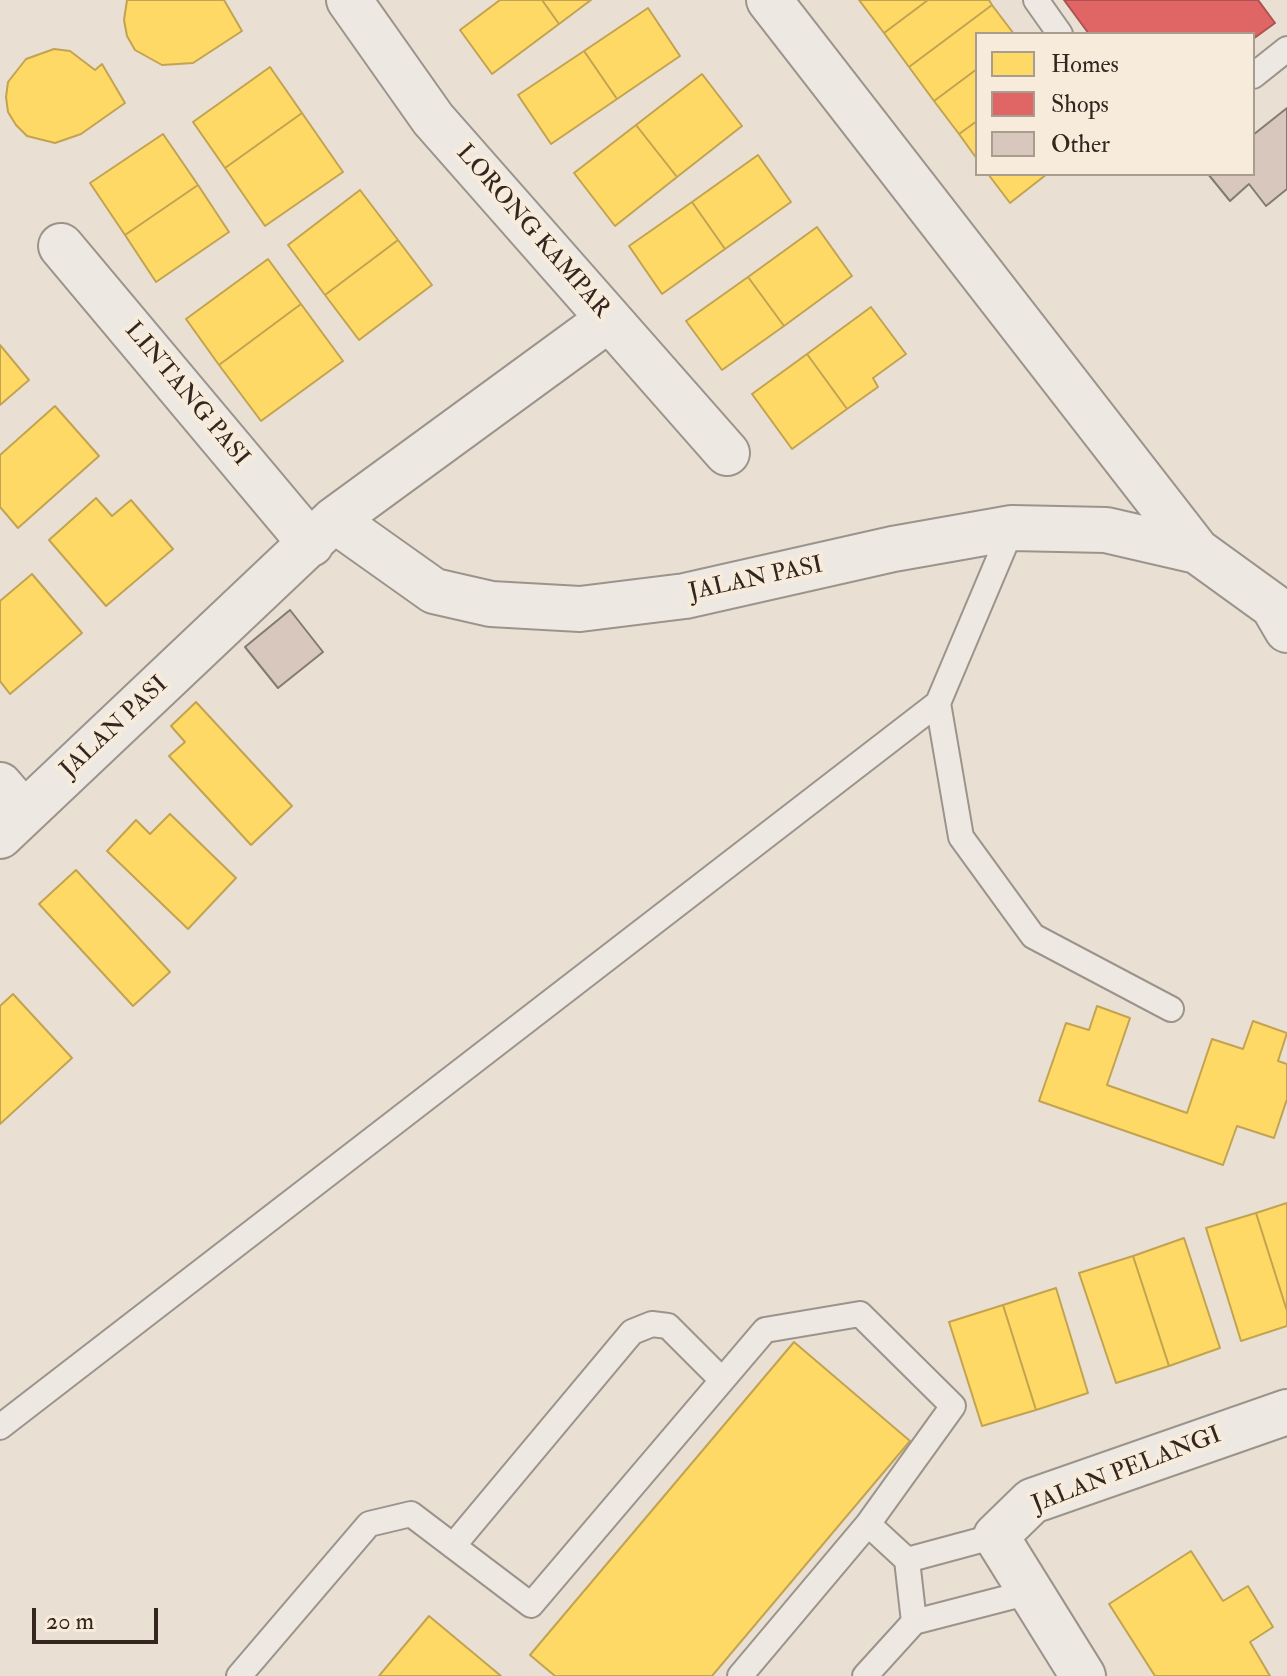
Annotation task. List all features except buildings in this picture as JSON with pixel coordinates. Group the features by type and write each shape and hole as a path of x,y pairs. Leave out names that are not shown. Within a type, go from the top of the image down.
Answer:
{"street":[{"name":"LORONG KAMPAR","path":"349,0 433,119 727,453"},
{"path":"769,0 1197,551 1282,610"},
{"name":"LINTANG PASI","path":"61,246 323,532"},
{"name":"JALAN PASI","path":"8,811 323,532 609,319"},
{"name":"JALAN PASI","path":"323,532 434,591 491,604 580,609 685,596 893,549 1012,528 1106,530 1197,551"},
{"name":"JALAN PELANGI","path":"996,1536 1032,1501 1283,1421"},
{"path":"996,1536 1083,1676"}],"lane":[{"path":"1036,0 1059,32"},
{"path":"1255,74 1287,49"},
{"path":"0,1427 938,703 1012,528"},
{"path":"938,703 961,837 1033,936 1171,1009"},
{"path":"239,1676 369,1524 411,1514 531,1605 765,1330 860,1314 953,1406 868,1524 746,1674"},
{"path":"453,1546 632,1332 652,1324 668,1326 722,1380"},
{"path":"868,1524 907,1560 914,1622"},
{"path":"907,1560 996,1536"},
{"path":"865,1676 914,1622 1030,1592"}]}
